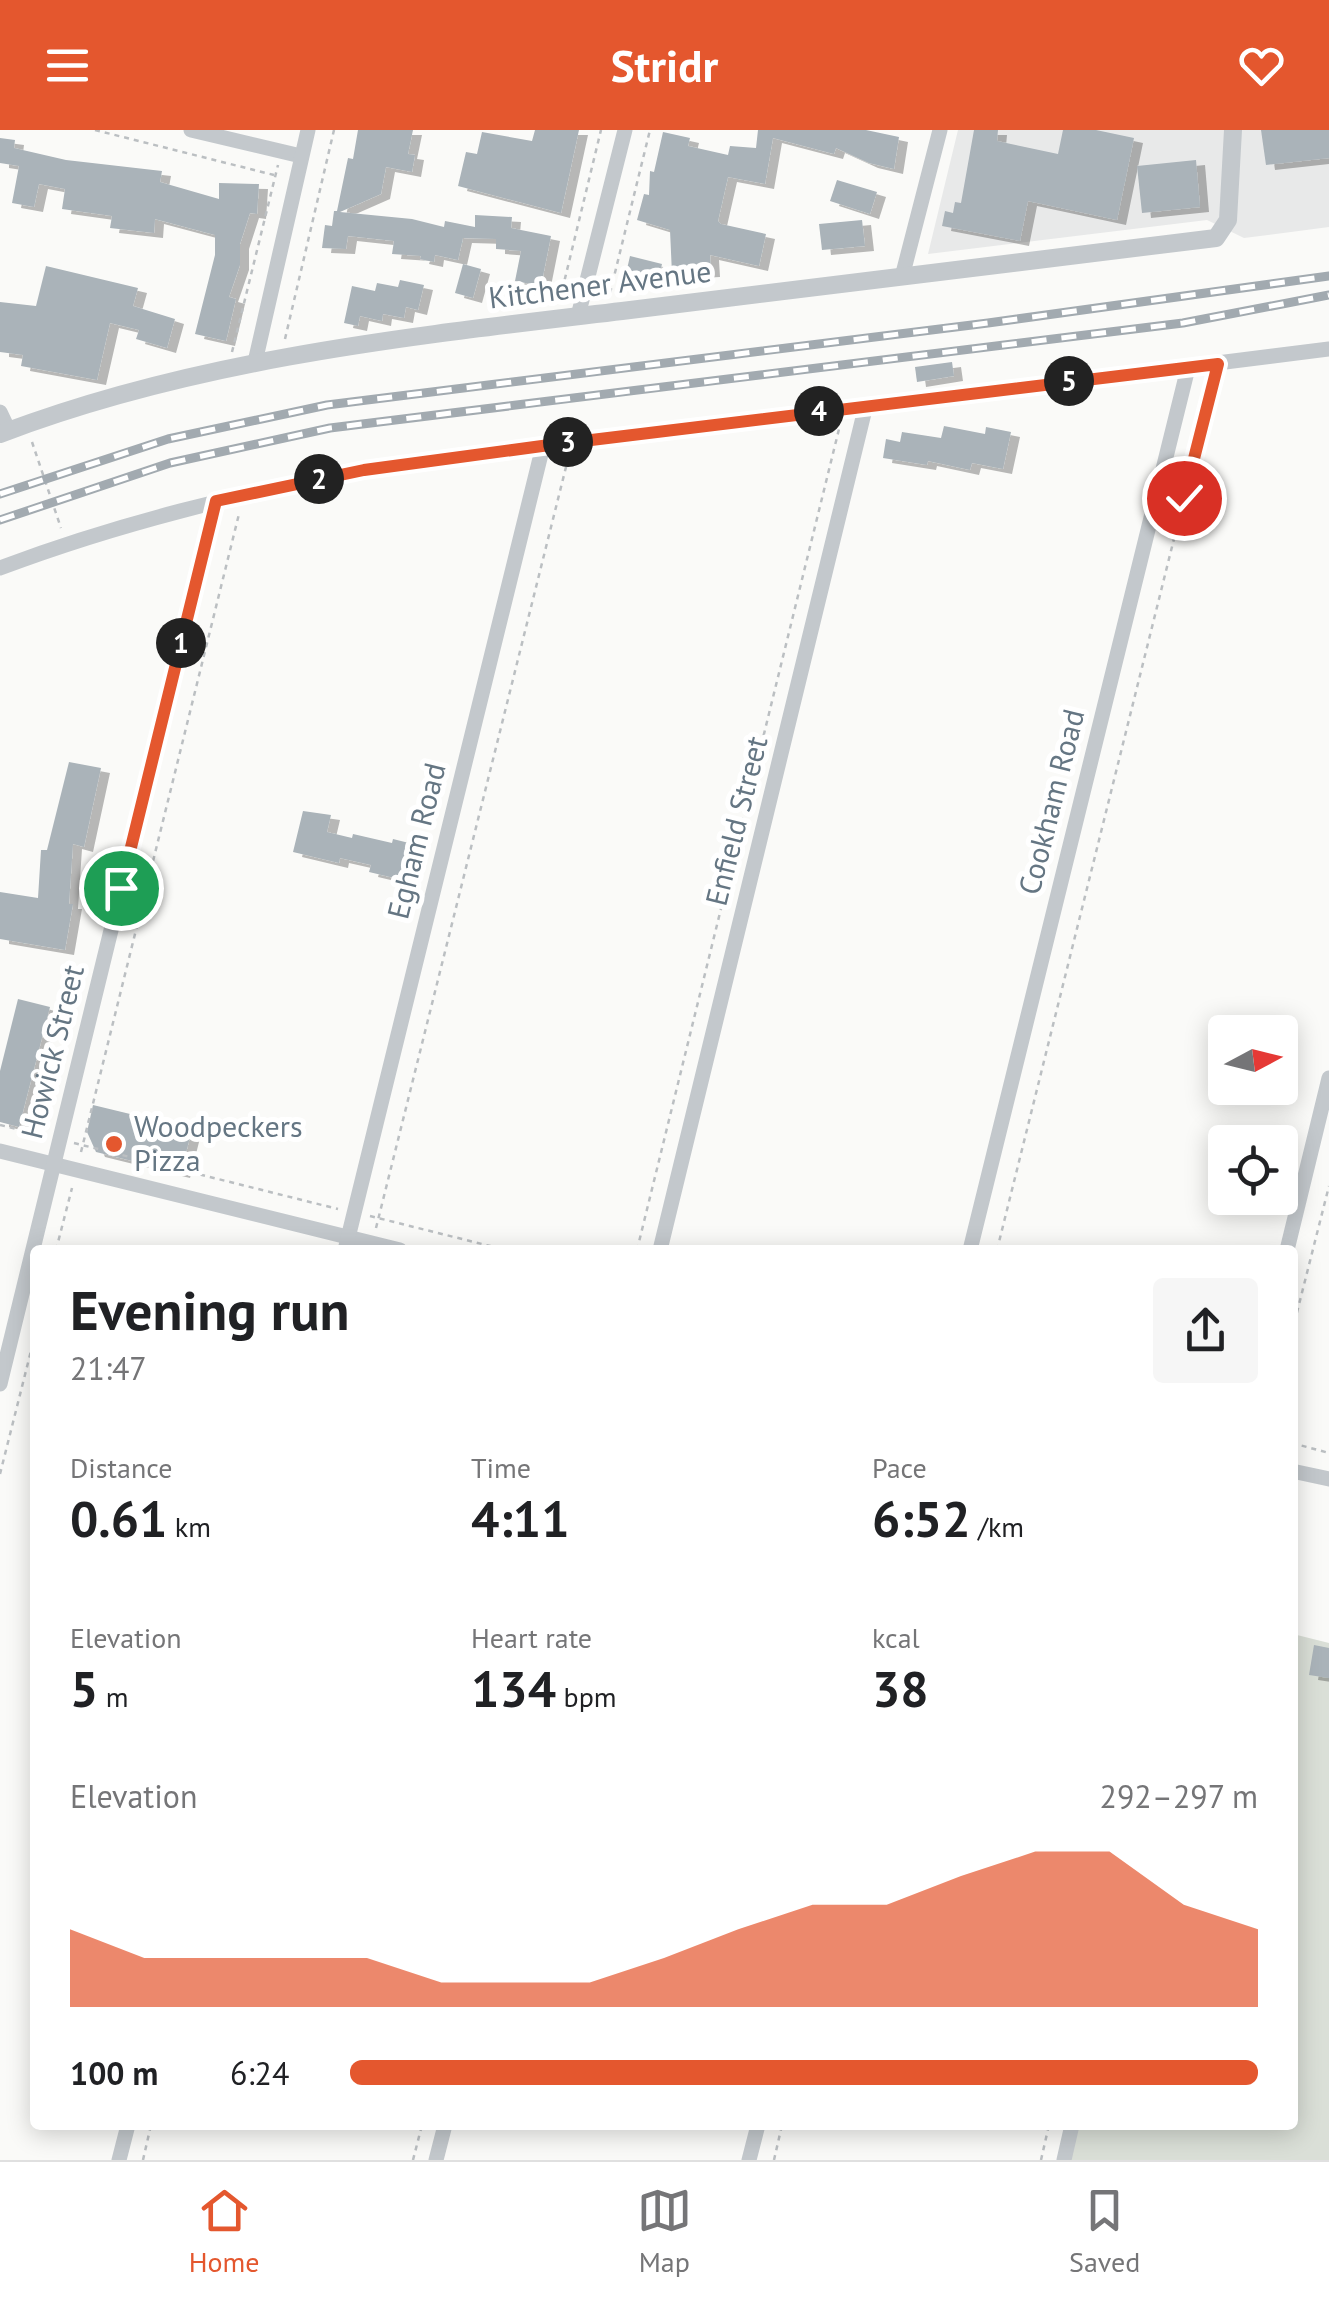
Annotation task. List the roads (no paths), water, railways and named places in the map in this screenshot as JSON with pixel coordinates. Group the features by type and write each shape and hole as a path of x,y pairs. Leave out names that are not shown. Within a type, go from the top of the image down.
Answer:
{"street":[{"path":"191,130 301,156"},
{"path":"255,362 308,130"},
{"path":"578,316 625,130"},
{"path":"902,277 940,130"},
{"name":"Kitchener Avenue","path":"4,432 178,380 255,362 436,332 1216,238 1228,220 1232,130"},
{"path":"0,568 66,543 216,501 364,470 1329,349"},
{"name":"Cookham Road","path":"971,1245 1188,368"},
{"name":"Enfield Street","path":"661,1245 866,405"},
{"path":"0,412 4,432"},
{"name":"Egham Road","path":"346,1244 542,446"},
{"name":"Howick Street","path":"34,1245 216,501"},
{"path":"1288,1245 1329,1078"},
{"path":"0,1151 346,1244 380,1245"},
{"name":"Howick Street","path":"0,1384 30,1262"},
{"path":"1298,1471 1329,1479"},
{"path":"120,2160 127,2130"},
{"path":"436,2160 444,2130"},
{"path":"749,2160 757,2130"},
{"path":"1064,2160 1071,2130"}],"railway":[{"path":"0,494 168,439 327,405 988,323 1329,276"},
{"path":"0,520 170,463 330,428 1183,323 1329,295"}],"place":[{"name":"Woodpeckers Pizza","path":"114,1144"}]}
